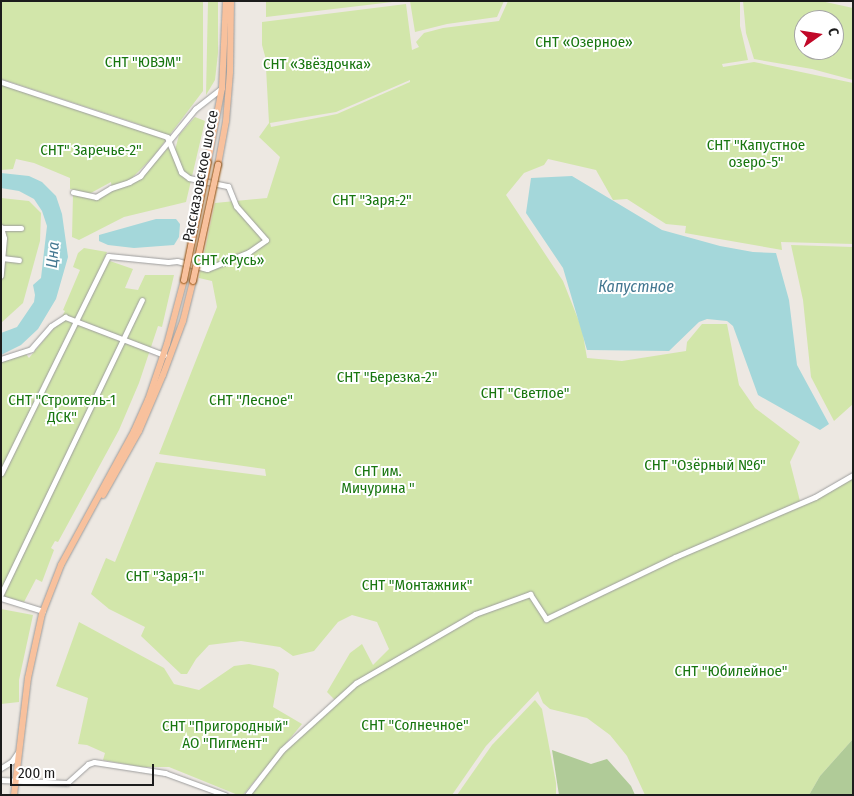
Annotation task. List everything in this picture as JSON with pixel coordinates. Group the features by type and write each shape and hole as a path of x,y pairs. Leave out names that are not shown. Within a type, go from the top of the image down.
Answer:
{"main road":[{"name":"Рассказовское шоссе","path":"14,795 29,672 43,611 75,538 134,430 164,355 184,280 222,88 226,1"},
{"name":"Рассказовское шоссе","path":"75,538 139,431 175,345 193,280 225,129 230,72 231,1"}],"street":[{"path":"1,82 167,137 181,172 189,178 228,186 236,206 266,240 249,252 207,269 177,261 168,262 108,256 1,473"},
{"path":"73,192 93,198 111,188 133,181 144,172 196,109 222,88"},
{"path":"1,276 2,227 20,228"},
{"path":"2,258 18,260"},
{"path":"1,594 125,339 142,300"},
{"path":"1,359 30,349 61,318 67,317 164,355"},
{"path":"247,795 282,750 356,683 475,614 530,594 546,619 675,558 815,497 853,475"},
{"path":"1,598 43,611"},
{"path":"1,768 12,761 19,752"},
{"path":"1,780 67,783 88,764 94,762 165,773 225,795"}],"green space":[{"path":"1,1 203,1 203,91 153,157 133,177 135,182 143,176 168,148 175,150 179,135 195,117 205,121 186,202 124,217 79,240 72,237 73,194 98,200 112,190 111,182 89,194 70,189 70,178 34,163 16,159 13,169 1,170 1,84 140,129 141,125 1,79"},
{"path":"208,1 218,1 218,53 215,80 206,95"},
{"path":"266,1 401,1 266,17"},
{"path":"410,1 504,1 497,17 447,24 415,32"},
{"path":"508,1 740,1 740,26 748,60 722,64 723,67 754,62 853,83 853,244 781,242 782,250 685,233 686,226 666,224 627,199 613,200 596,170 548,159 544,165 524,173 506,195 563,281 582,329 587,358 622,361 686,351 687,342 702,324 727,324 739,385 755,408 800,442 790,462 801,505 853,477 853,739 820,776 809,795 645,795 627,756 610,735 587,718 550,709 543,703 538,691 486,746 452,795 251,795 275,762 309,727 337,702 327,692 350,653 362,644 373,665 389,649 377,622 352,615 338,622 314,651 293,656 280,647 241,641 209,645 196,659 187,674 181,674 141,636 145,627 109,609 91,594 106,558 115,562 156,462 266,476 265,469 159,454 217,307 212,281 199,278 215,203 267,198 280,157 259,137 269,123 266,68 268,67 262,45 262,22 406,4 412,50 419,47 416,42 424,33 443,28 499,21","holes":["410,80 410,82 337,114 271,127 270,123 336,112"]},
{"path":"743,1 821,1 853,8 853,80 812,69 754,59 746,33"},
{"path":"1,198 29,201 41,213 40,241 23,303 1,323"},
{"path":"791,245 853,247 853,404 834,421 811,377 803,300"},
{"name":"СНТ \"Строитель-1 ДСК\"","path":"84,248 107,252 104,259 133,269 125,288 138,290 145,275 174,275 162,327 158,326 139,383 119,430 58,542 55,541 51,548 54,550 42,582 36,579 24,602 1,596 1,362 25,353 29,358 59,322 80,270 73,267 78,253"},
{"path":"1,609 33,615 19,680 19,702 1,704"},
{"name":"СНТ \"Пригородный\" АО \"Пигмент\"","path":"79,622 164,668 174,684 199,690 234,666 249,664 274,669 279,673 273,707 302,724 243,795 238,795 169,767 141,767 103,760 105,753 87,745 78,744 88,698 56,686"},
{"path":"535,700 542,709 556,783 556,795 457,795 492,745"},
{"path":"853,739 853,795 809,795 820,776"},
{"path":"552,750 591,764 607,759 631,786 635,795 559,795"}],"water":[{"name":"Цна","path":"1,173 29,176 42,182 56,196 62,214 68,257 56,299 38,329 21,345 1,355 1,333 17,327 34,302 33,285 41,278 47,226 42,211 34,199 19,191 1,188"},
{"name":"Капустное","path":"572,176 662,230 720,246 753,252 776,253 789,300 797,365 829,424 820,430 758,395 733,326 727,321 707,319 699,322 669,351 587,350 563,268 526,213 531,178"},
{"path":"156,219 176,219 180,224 179,237 174,245 134,248 108,245 99,241 99,235"}],"park label":[{"name":"СНТ «Озерное»","path":"584,43"},
{"name":"СНТ \"ЮВЭМ\"","path":"143,63"},
{"name":"СНТ «Звёздочка»","path":"317,65"},
{"name":"СНТ\" Заречье-2\"","path":"91,151"},
{"name":"СНТ \"Капустное озеро-5\"","path":"756,154"},
{"name":"СНТ \"Заря-2\"","path":"372,201"},
{"name":"СНТ «Русь»","path":"229,261"},
{"name":"СНТ \"Березка-2\"","path":"387,378"},
{"name":"СНТ \"Светлое\"","path":"525,394"},
{"name":"СНТ \"Лесное\"","path":"251,401"},
{"name":"СНТ \"Озёрный №6\"","path":"705,466"},
{"name":"СНТ им. Мичурина \"","path":"378,480"},
{"name":"СНТ \"Заря-1\"","path":"165,577"},
{"name":"СНТ \"Монтажник\"","path":"417,586"},
{"name":"СНТ \"Юбилейное\"","path":"731,672"},
{"name":"СНТ \"Солнечное\"","path":"415,726"}]}
